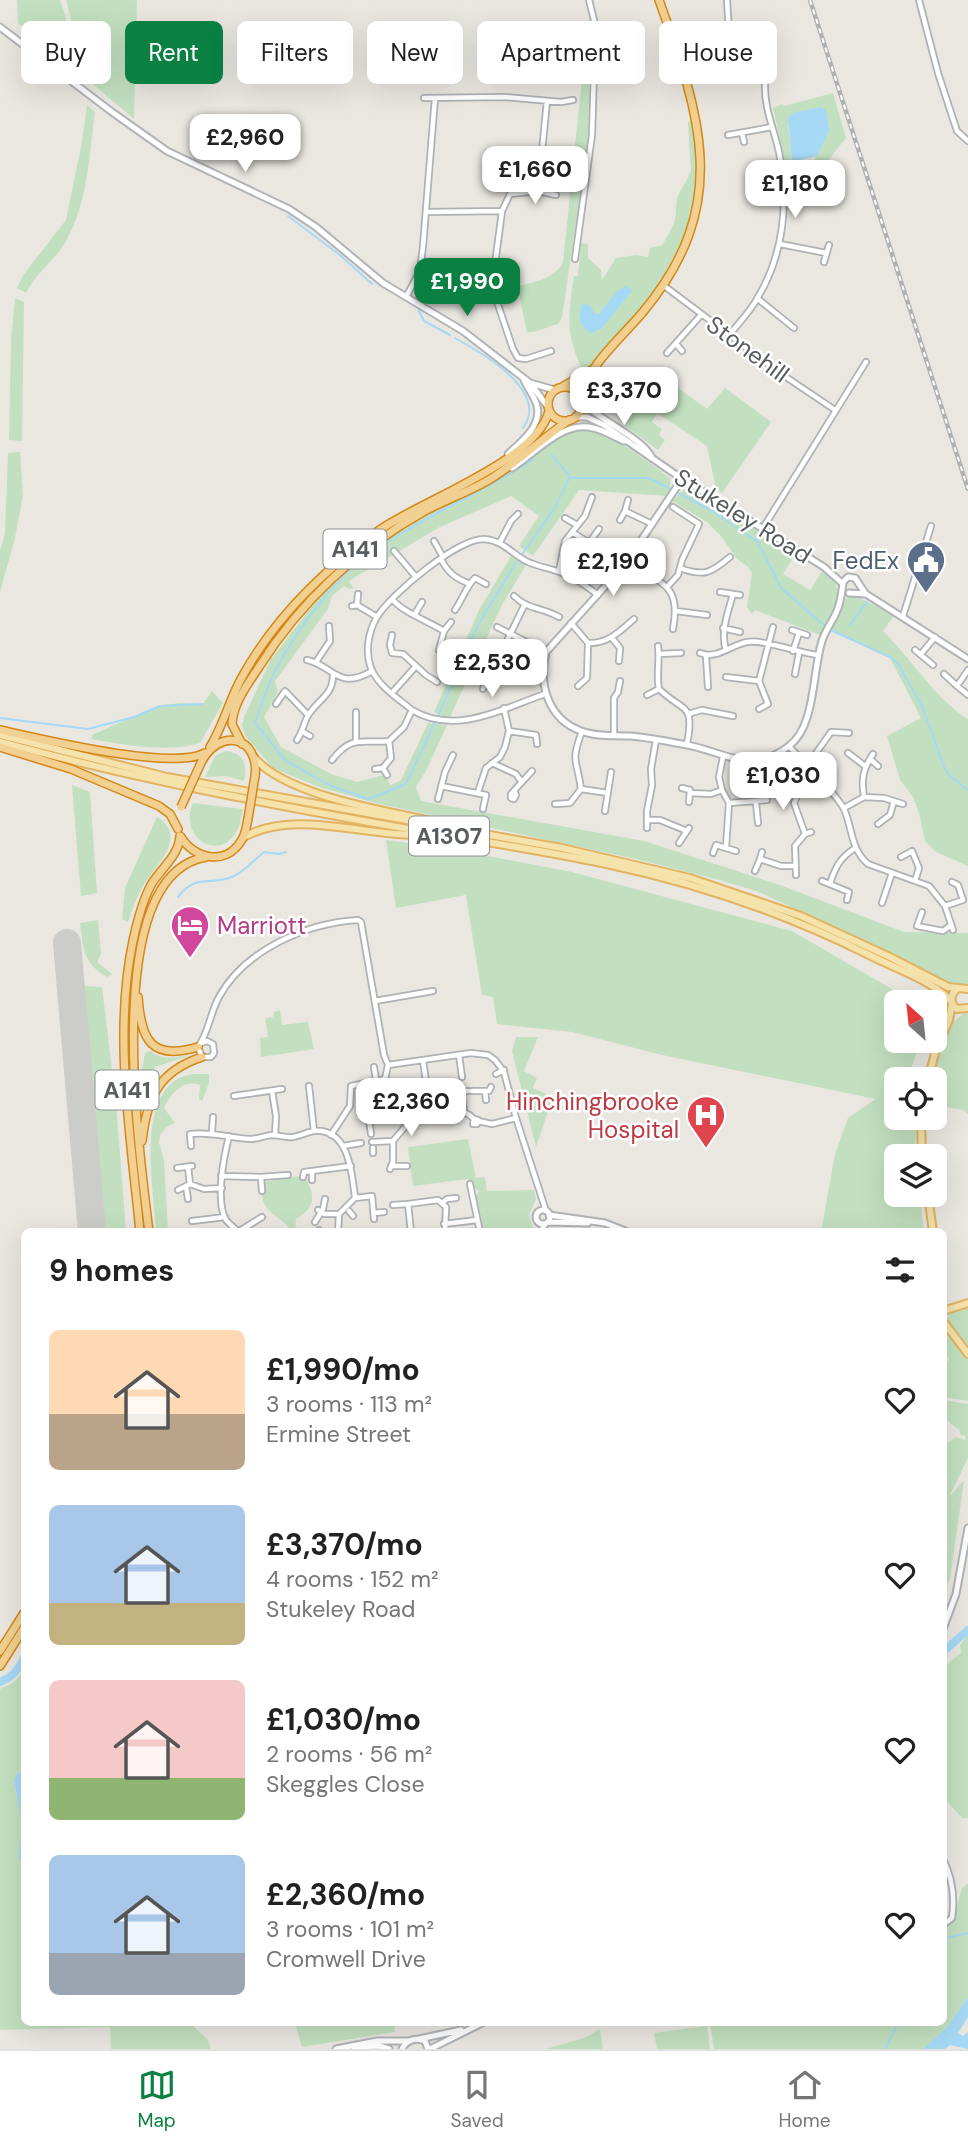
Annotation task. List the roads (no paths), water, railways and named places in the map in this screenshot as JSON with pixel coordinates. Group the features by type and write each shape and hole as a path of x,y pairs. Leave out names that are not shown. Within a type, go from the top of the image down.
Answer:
{"highway":[{"path":"595,368 558,388 549,397 549,409 560,420 572,419 581,408 583,388 595,368 663,285 683,249 695,210 702,173 699,132 691,96 659,0"},
{"path":"558,388 573,389 581,400"},
{"name":"A141","path":"208,750 243,676 264,645 316,582 398,517 503,463 545,423 549,409"},
{"name":"A141","path":"242,744 232,724 238,701 272,647 304,606 339,571 388,534 426,510 492,478 572,419"},
{"name":"A1307","path":"0,733 157,759 187,759 208,750"},
{"path":"223,741 242,744 253,755 256,768 244,837 228,853 218,857 206,857 191,849 179,832 181,807 208,750 223,741"},
{"name":"A1307","path":"0,744 72,769 159,806 170,814 179,832"},
{"name":"A141","path":"140,1228 125,1063 126,983 133,939 144,902 158,875 178,848 179,832"},
{"name":"A141","path":"148,1228 140,1160 133,1034 136,982 145,930 162,887 182,865 206,857"},
{"path":"136,982 141,1027 150,1042 170,1052 200,1045"},
{"path":"140,1160 146,1114 158,1086 171,1071 202,1057"},
{"path":"0,1651 21,1618"},
{"path":"0,1666 21,1633"}],"main road":[{"name":"A1307","path":"0,733 118,766 225,789 621,860 726,888 801,916 938,989 952,1003"},
{"name":"A1307","path":"0,744 200,791 610,864 688,885 799,923 948,987 958,988"},
{"name":"A1307","path":"253,755 272,773 345,802 518,841"},
{"name":"A1307","path":"244,837 263,829 300,826 438,834"},
{"path":"931,1067 949,1020 953,992 958,988 968,989"},
{"path":"949,1020 964,1009 952,1003"},
{"path":"930,1207 932,1228"},
{"path":"947,1310 968,1303"},
{"path":"947,1329 968,1354"}],"street":[{"path":"575,259 592,135 595,39 590,0"},
{"path":"726,21 727,0"},
{"path":"919,0 957,131 968,141"},
{"path":"0,27 156,143 203,169 289,209 316,227 383,283 464,331 530,383 549,409"},
{"path":"729,335 758,299 772,271 780,244 784,208 783,173 764,98 765,84"},
{"path":"424,99 508,97 561,102 573,100"},
{"path":"406,297 420,271 435,98"},
{"path":"538,191 547,101"},
{"path":"728,135 772,127"},
{"path":"742,133 744,142"},
{"path":"551,351 526,359 518,358 494,295 493,277 502,211 510,194 538,191 556,195"},
{"path":"427,212 502,211"},
{"path":"780,244 826,253"},
{"path":"824,262 829,245"},
{"name":"Stonehill","path":"663,285 701,316 835,410"},
{"path":"758,299 794,328"},
{"path":"667,354 701,316"},
{"path":"677,345 682,351"},
{"path":"763,528 866,362"},
{"path":"481,475 506,456 536,424 537,405 523,378"},
{"path":"530,383 558,388"},
{"name":"Stukeley Road","path":"581,400 589,410 642,447 652,458"},
{"name":"Stukeley Road","path":"572,419 595,420 682,479 835,574 844,583 855,578 859,584"},
{"path":"492,478 572,428 591,427 636,447"},
{"path":"682,479 626,563 546,652 543,662 545,694 558,716 582,732 687,744 723,757 744,761 760,761 789,746 806,723 818,655 841,602 844,583"},
{"path":"559,571 565,541 585,516 592,496"},
{"path":"620,520 628,500"},
{"path":"668,586 678,575 699,524 673,507"},
{"path":"625,511 653,525"},
{"path":"499,542 509,520 517,514"},
{"path":"565,518 577,526"},
{"path":"903,616 931,526"},
{"path":"589,543 599,529"},
{"path":"572,532 597,548"},
{"path":"545,694 465,721 441,722 427,719 392,693 372,671 368,644 377,617 416,577 442,558 475,540 499,542 524,560 542,568 559,571 581,582 598,595"},
{"path":"434,541 447,570 456,579 470,584"},
{"path":"395,554 416,577"},
{"path":"680,568 705,574 730,557"},
{"path":"626,563 668,586 674,596 676,611 673,629"},
{"path":"455,610 475,578 486,584"},
{"path":"844,583 852,593"},
{"path":"841,602 859,584 865,593 968,659"},
{"path":"720,592 740,595"},
{"path":"852,593 865,593"},
{"path":"358,594 354,606 377,617"},
{"path":"726,650 722,638 723,628 733,594"},
{"path":"514,596 524,606 559,617"},
{"path":"393,600 400,608 444,631"},
{"path":"415,614 422,602"},
{"path":"483,689 486,679 495,670 497,660 524,606"},
{"path":"676,611 707,615"},
{"path":"588,643 612,638 634,619"},
{"path":"439,650 444,631 452,622"},
{"path":"571,624 588,643 587,678 578,686"},
{"path":"316,662 330,641 329,626"},
{"path":"497,627 546,652"},
{"path":"759,709 768,704 759,681 773,627"},
{"path":"723,628 740,632"},
{"path":"792,630 807,635"},
{"path":"795,674 799,632"},
{"path":"392,635 390,645 393,656 403,654 437,682"},
{"path":"921,654 934,637"},
{"path":"612,638 620,648 620,661"},
{"path":"708,687 703,654 749,642 818,655"},
{"path":"658,646 659,689 682,705 688,714 690,724 687,744"},
{"path":"915,650 933,665"},
{"path":"659,653 681,653"},
{"path":"307,660 316,662 333,675 353,679 372,671"},
{"path":"392,693 416,666"},
{"path":"957,686 968,670"},
{"path":"944,674 968,695"},
{"path":"297,740 309,715 331,690 333,675"},
{"path":"476,675 486,679"},
{"path":"726,677 733,680 759,681"},
{"path":"614,735 614,698 620,681"},
{"path":"276,704 283,689 309,715"},
{"path":"646,695 659,689"},
{"path":"478,792 481,776 500,757 505,747 509,731 504,708"},
{"path":"336,758 347,745 356,741 389,741 404,727 412,710"},
{"path":"688,714 702,710 733,716"},
{"path":"356,712 356,741"},
{"path":"509,731 536,735 537,744"},
{"path":"303,732 310,736"},
{"path":"581,789 574,754 582,732"},
{"path":"804,763 814,756 829,732 849,733"},
{"path":"647,828 656,740"},
{"path":"375,769 383,768 391,758 389,741"},
{"path":"789,746 844,808 855,849 868,864 915,881 936,892 945,906 952,928 943,931 917,926 922,912"},
{"path":"848,753 865,766"},
{"path":"438,799 453,755"},
{"path":"723,757 719,777 729,803 726,847"},
{"path":"864,797 862,776 865,766 872,757 878,766"},
{"path":"492,763 516,774 521,781"},
{"path":"383,768 387,775"},
{"path":"514,792 521,781 532,772"},
{"path":"606,811 611,772"},
{"path":"796,875 795,846 808,833 794,803 801,787 814,774"},
{"path":"441,786 486,795 483,809"},
{"path":"682,788 690,790 689,802"},
{"path":"581,789 608,793"},
{"path":"555,804 570,803 581,789"},
{"path":"690,793 711,794 722,790"},
{"path":"844,808 864,797 904,804"},
{"path":"729,803 756,803 767,800"},
{"path":"878,824 890,816 894,801"},
{"path":"756,803 758,823"},
{"path":"648,820 660,820 688,829 679,843"},
{"path":"713,853 716,845 736,851"},
{"path":"830,884 835,867 844,856 855,849"},
{"path":"901,857 912,851 919,868 915,881"},
{"path":"755,871 762,852"},
{"path":"760,859 780,866 795,866"},
{"path":"882,903 892,873"},
{"path":"822,881 849,892 847,900"},
{"path":"945,906 966,899 955,881"},
{"path":"207,1029 215,1049 213,1055 208,1058 202,1057 200,1045 214,1006 224,988 251,959 294,936 326,925 358,920 361,922 388,1065 385,1079 389,1087"},
{"path":"375,1001 433,991"},
{"path":"200,1045 211,1043"},
{"path":"388,1065 471,1053 488,1055 495,1060 503,1070 542,1201 545,1217 541,1228"},
{"path":"459,1055 462,1077"},
{"path":"423,1060 425,1082"},
{"path":"374,1067 376,1080"},
{"path":"496,1074 503,1070"},
{"path":"331,1135 349,1109 351,1086 385,1079"},
{"path":"309,1085 314,1131"},
{"path":"491,1087 489,1091 461,1092 464,1111 475,1123 492,1124 516,1118"},
{"path":"234,1096 282,1089"},
{"path":"272,1091 276,1116 275,1135"},
{"path":"485,1091 486,1100"},
{"path":"408,1099 450,1093"},
{"path":"431,1115 433,1096"},
{"path":"407,1166 391,1167 393,1141 410,1121 464,1111"},
{"path":"404,1115 410,1121"},
{"path":"212,1132 213,1118"},
{"path":"369,1119 372,1143 393,1141"},
{"path":"191,1146 190,1131 250,1139 275,1135 291,1137 314,1131 331,1135 343,1146 351,1166 355,1198 348,1211 339,1214 320,1211"},
{"path":"229,1136 221,1176 225,1217 235,1228"},
{"path":"343,1146 361,1143"},
{"path":"303,1177 304,1172 351,1166"},
{"path":"177,1168 190,1167 188,1199"},
{"path":"312,1171 312,1180"},
{"path":"221,1176 288,1175"},
{"path":"261,1177 262,1191"},
{"path":"470,1184 479,1228"},
{"path":"178,1190 188,1186 222,1188"},
{"path":"355,1198 372,1196 374,1216 384,1212"},
{"path":"443,1202 456,1198"},
{"path":"315,1222 326,1199"},
{"path":"393,1205 438,1200 443,1202 446,1207 444,1228"},
{"path":"408,1204 411,1228"},
{"path":"338,1228 339,1214"},
{"path":"192,1221 225,1217"},
{"path":"244,1228 262,1217"},
{"path":"539,1228 536,1217 605,1223 618,1228"},
{"path":"538,1222 545,1217"},
{"path":"444,1224 477,1220"},
{"path":"947,1618 956,1594 968,1528"},
{"path":"947,1867 954,1906 952,1918 947,1922"},
{"path":"419,2039 425,2041 429,2049 469,2026"},
{"path":"336,2049 377,2041 409,2041 469,2026"},
{"path":"401,2049 409,2041"},
{"path":"352,2046 379,2046 389,2049"}],"water":[{"path":"820,107 826,110 829,131 817,156 792,162 788,118 793,113"},
{"path":"627,286 632,291 602,328 592,333 582,326 580,314 583,304 590,305 595,314 599,314 618,290"},
{"path":"21,1772 21,1820 14,1781"},
{"path":"968,1997 968,2017 958,2033 963,2036 968,2032 968,2049 950,2045 945,2049 923,2049 947,2027"}],"waterway":[{"path":"288,216 340,255 372,284"},
{"path":"419,311 424,321 450,335"},
{"path":"455,338 496,363 520,387 528,400 529,414 523,428"},
{"path":"552,455 569,475"},
{"path":"435,722 406,784 369,799 331,786 286,761 255,723 271,679 294,638 321,602 351,569 383,544 533,460"},
{"path":"438,716 478,625 512,569 555,507 570,477 649,478 669,488"},
{"path":"678,493 709,509 758,542 781,588 826,627"},
{"path":"850,625 867,602"},
{"path":"831,630 890,657 898,664 923,708 944,767 949,775 968,790"},
{"path":"0,718 88,729 134,717 160,706 203,704"},
{"path":"178,897 185,889 198,882 234,876 264,852 286,852"},
{"path":"947,1648 968,1630"},
{"path":"0,1682 15,1673 21,1664"},
{"path":"947,1938 968,1933"},
{"path":"885,2049 896,2026"}],"railway":[{"path":"810,0 968,489"}],"place":[{"name":"FedEx","path":"926,594"},
{"name":"Marriott","path":"190,959"},
{"name":"Hinchingbrooke Hospital","path":"706,1149"}]}
